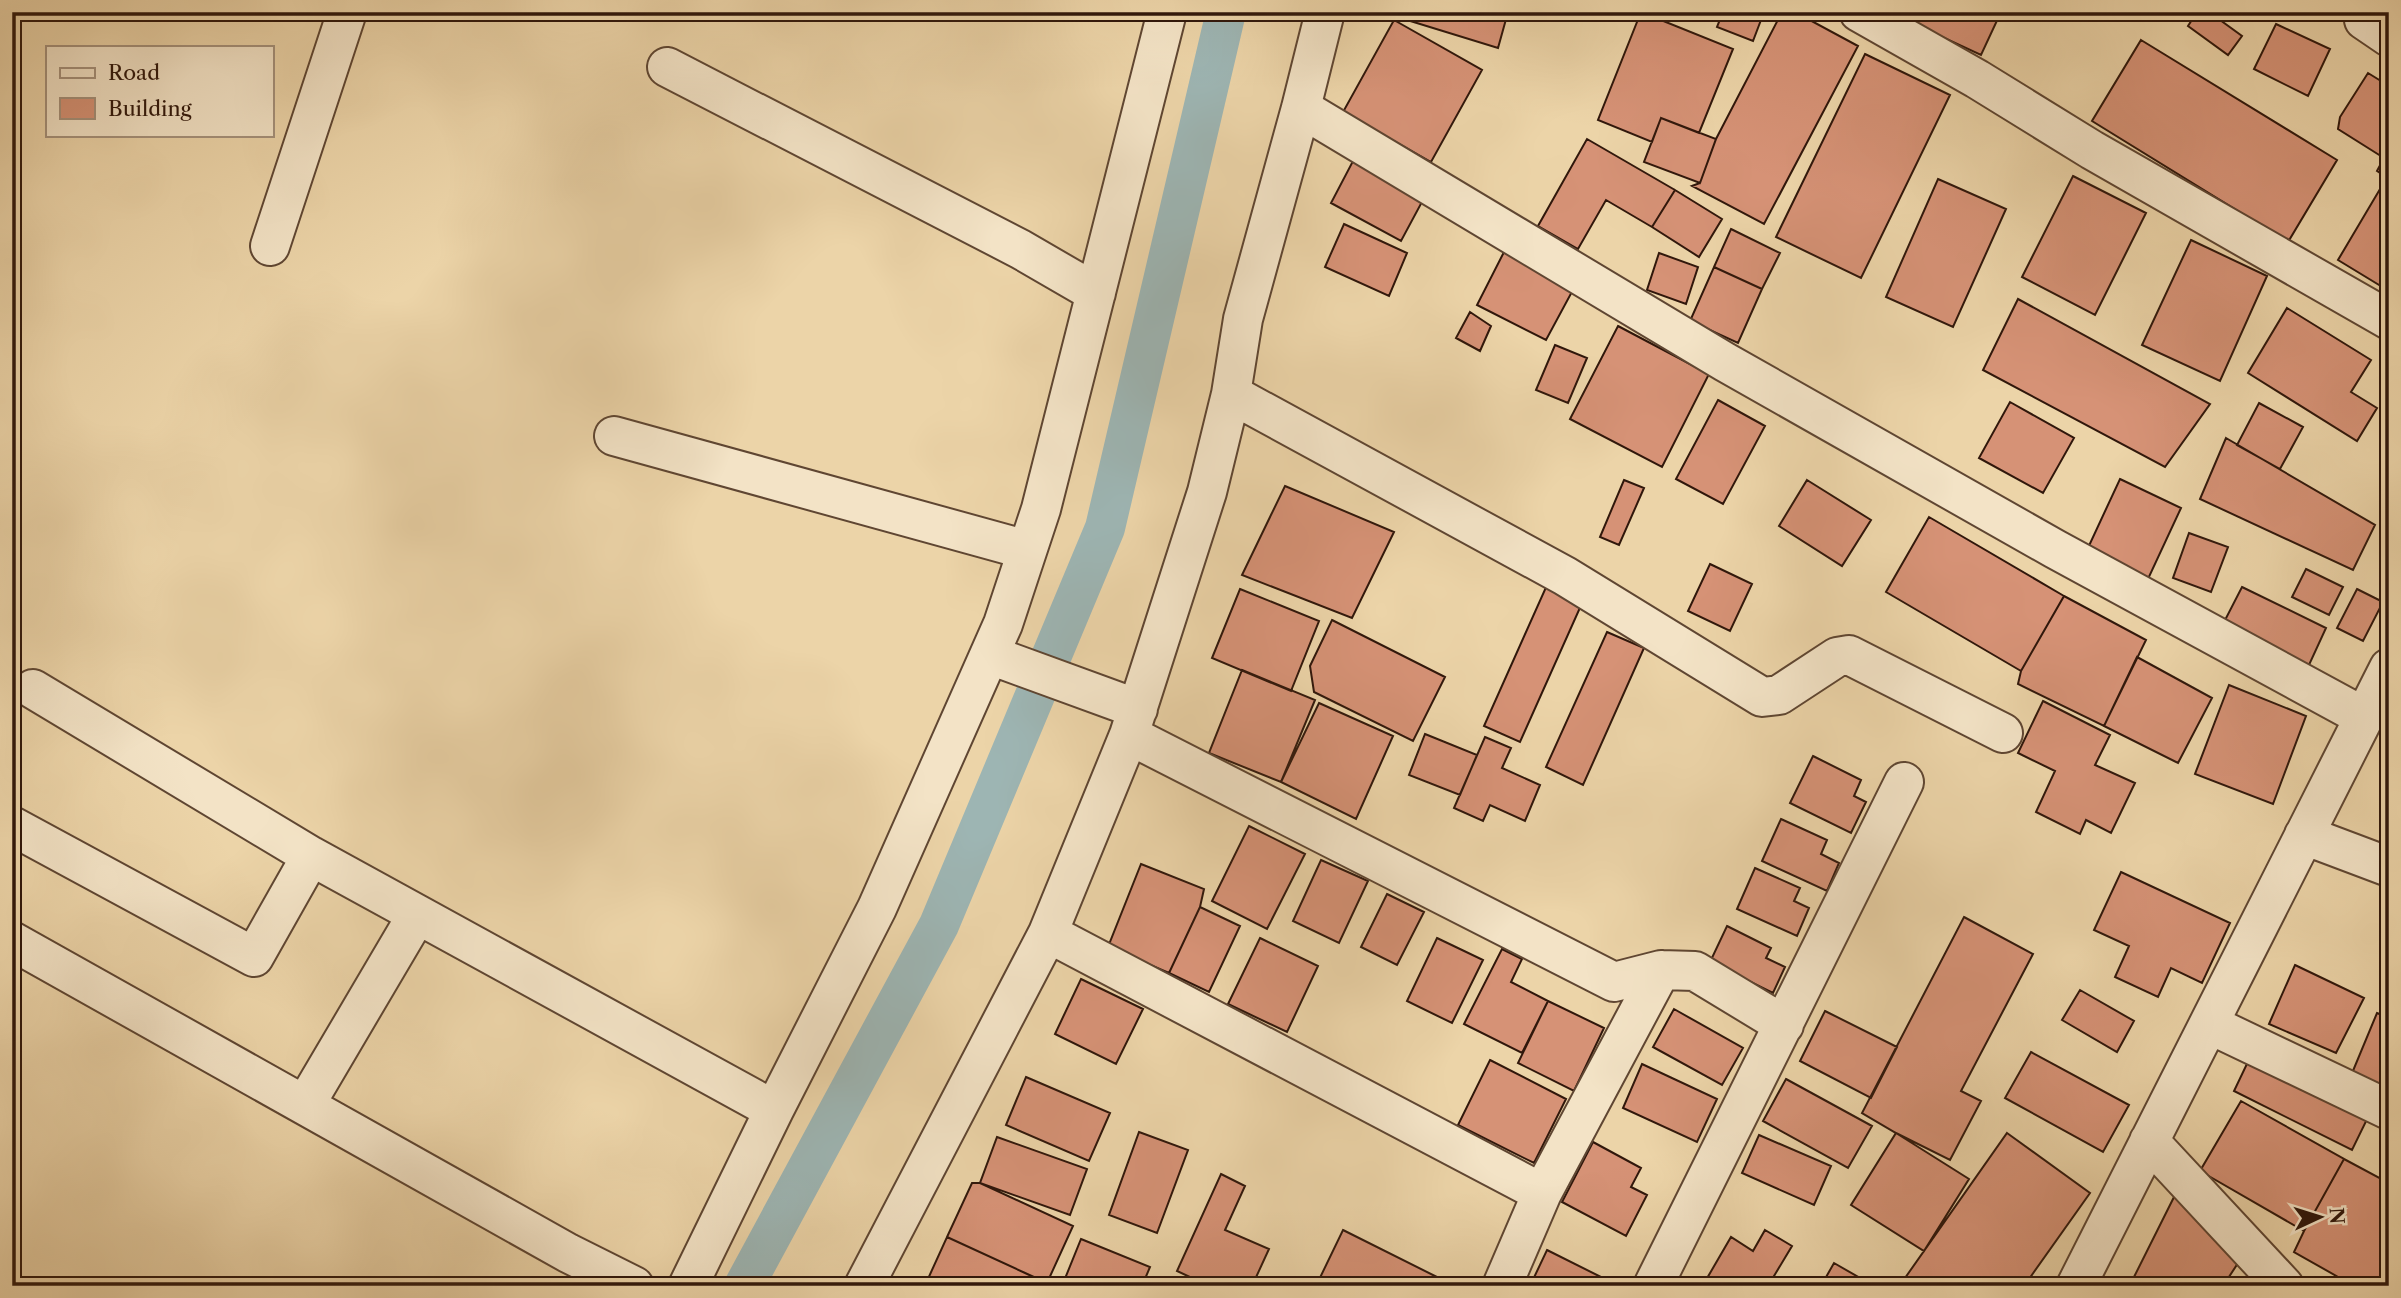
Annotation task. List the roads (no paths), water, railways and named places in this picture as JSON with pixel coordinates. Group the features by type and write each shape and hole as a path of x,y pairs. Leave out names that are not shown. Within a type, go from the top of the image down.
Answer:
{"street":[{"path":"270,246 347,12"},
{"path":"688,1286 877,908 1003,624 1041,509 1167,12"},
{"path":"864,1286 1048,933 1133,722 1207,492 1231,394 1243,319 1325,12"},
{"path":"1859,12 1977,79 2104,157 2389,320"},
{"path":"667,67 1020,249 1096,293"},
{"path":"1301,108 1737,368 2055,549 2364,717"},
{"path":"1231,394 1565,576 1762,696 1779,695 1838,657 1849,655 2003,733"},
{"path":"614,436 1027,550"},
{"path":"990,655 1133,722 1615,982 1661,970 1695,971 1784,1025"},
{"path":"2076,1286 2389,668"},
{"path":"33,689 312,856 774,1110"},
{"path":"1653,1286 1904,782"},
{"path":"12,826 254,957 312,856"},
{"path":"2304,835 2389,867"},
{"path":"305,1105 416,915"},
{"path":"1048,933 1542,1193"},
{"path":"12,941 175,1035 634,1286"},
{"path":"1502,1286 1542,1193 1661,970"},
{"path":"2209,1024 2389,1110"},
{"path":"2149,1141 2284,1286"}],"waterway":[{"path":"744,1286 939,925 1105,528 1226,12"}]}
